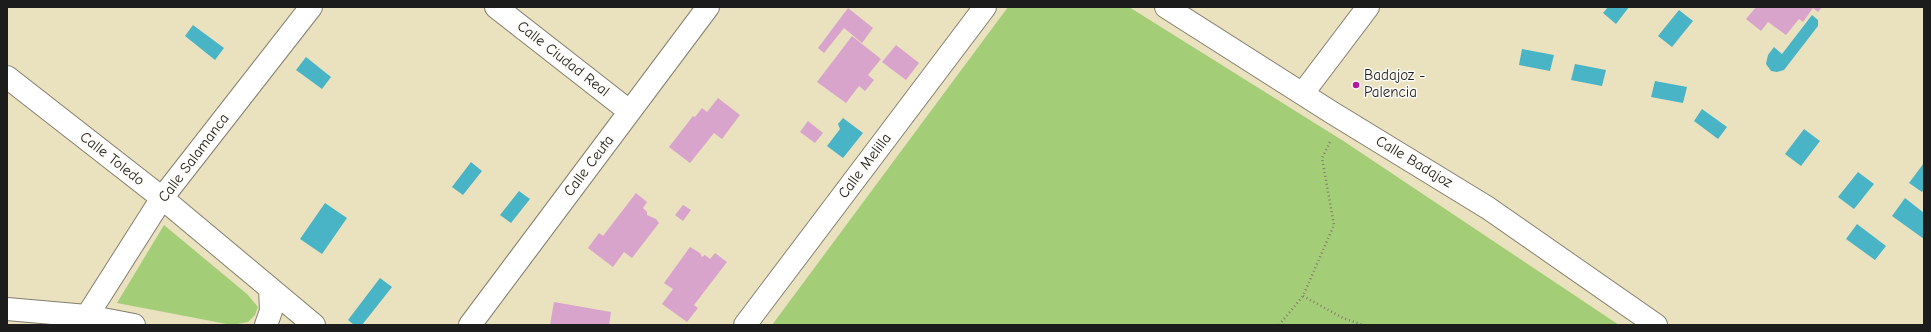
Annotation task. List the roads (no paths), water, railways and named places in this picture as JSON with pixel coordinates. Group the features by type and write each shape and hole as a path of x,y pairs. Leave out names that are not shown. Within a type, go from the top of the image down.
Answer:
{"street":[{"name":"Calle Salamanca","path":"86,321 162,198 310,7"},
{"name":"Calle Ciudad Real","path":"496,7 629,111"},
{"name":"Calle Ceuta","path":"470,325 708,7"},
{"name":"Calle Melilla","path":"744,325 985,7"},
{"name":"Calle Badajoz","path":"1166,7 1341,118 1488,208 1656,325"},
{"path":"1303,93 1368,7"},
{"name":"Calle Toledo","path":"7,77 162,198 314,325"},
{"path":"266,325 271,311 270,288"},
{"path":"7,309 86,321 134,325"}],"water":[{"path":"1608,7 1629,7 1616,24 1603,13"},
{"path":"1679,10 1693,21 1672,47 1658,36"},
{"path":"1812,15 1818,20 1818,26 1784,70 1777,72 1771,71 1766,64 1768,55 1774,47 1782,54"},
{"path":"193,25 224,48 215,60 185,36"},
{"path":"1522,49 1554,55 1550,71 1519,65"},
{"path":"306,57 331,77 322,89 296,70"},
{"path":"1575,64 1606,70 1602,86 1571,80"},
{"path":"1655,81 1687,87 1683,103 1651,97"},
{"path":"1702,109 1727,127 1718,139 1694,121"},
{"path":"843,118 863,133 843,158 827,146 840,129 838,124"},
{"path":"1804,129 1820,141 1801,166 1785,154"},
{"path":"471,162 482,171 463,195 452,187"},
{"path":"1924,163 1924,189 1922,192 1909,183"},
{"path":"1858,172 1874,184 1854,209 1838,197"},
{"path":"519,191 530,199 511,223 500,215"},
{"path":"1905,198 1924,213 1924,239 1892,216"},
{"path":"325,203 347,218 322,254 300,239"},
{"path":"1857,224 1886,246 1875,260 1846,239"},
{"path":"380,278 392,287 362,325 354,325 348,320"}],"place":[{"name":"Badajoz - Palencia","path":"1356,85"}]}
